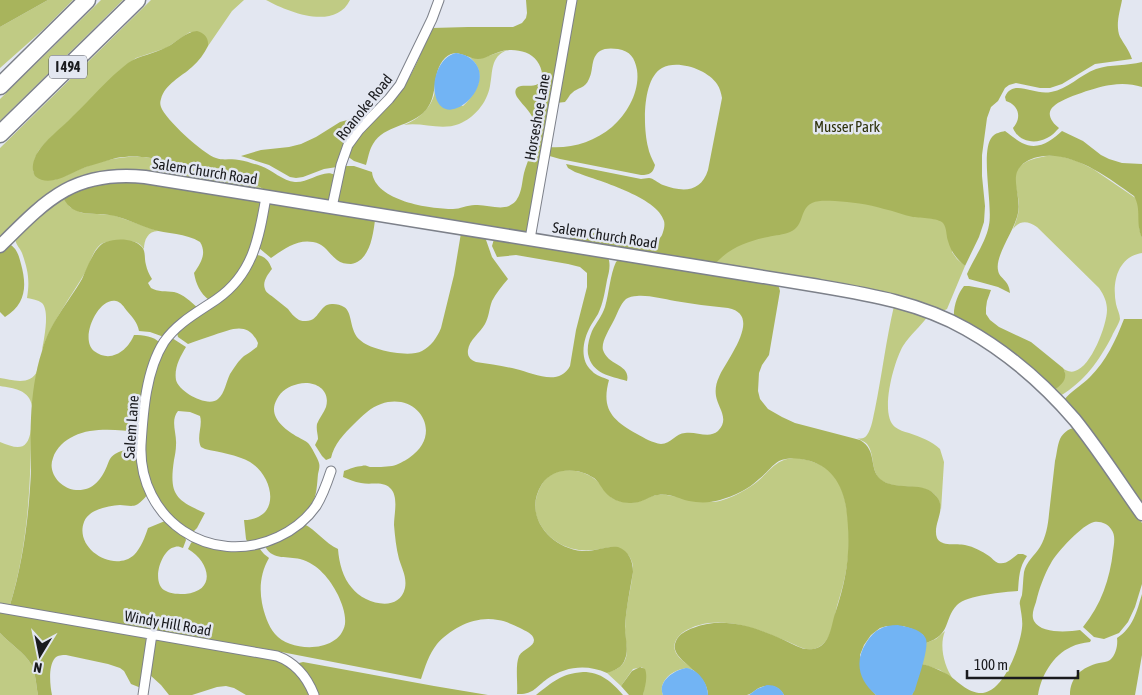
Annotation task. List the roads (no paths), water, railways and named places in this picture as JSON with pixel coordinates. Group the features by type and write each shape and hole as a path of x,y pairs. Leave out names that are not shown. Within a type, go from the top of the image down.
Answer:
{"highway":[{"name":"I 494","path":"0,86 87,0"},
{"name":"I 494","path":"0,134 137,0"},
{"path":"0,77 51,36"}],"street":[{"name":"Roanoke Road","path":"332,208 341,165 348,146 355,135 390,99 400,85 432,20 439,0"},
{"name":"Horseshoe Lane","path":"530,239 572,0"},
{"name":"Salem Church Road","path":"0,246 51,198 76,185 100,178 127,176 862,293 906,303 935,313 962,326 993,346 1051,394 1082,430 1142,514"},
{"name":"Salem Lane","path":"266,197 254,251 242,274 226,292 174,330 156,359 150,377 144,409 141,450 143,470 149,492 155,503 176,527 206,542 238,547 267,542 282,536 294,528 317,504 331,471"},
{"name":"Windy Hill Road","path":"0,608 277,656 297,668 306,679 314,695"},
{"path":"143,695 152,634"}],"water":[{"path":"456,53 472,59 480,74 478,85 473,95 456,109 447,109 440,105 435,94 436,75 442,63 450,55"},
{"path":"898,625 918,631 926,639 925,657 915,690 912,695 876,695 866,684 860,671 859,664 862,650 869,638 883,627"},
{"path":"686,668 694,671 701,677 708,690 708,695 663,695 662,686 664,681 676,671"},
{"path":"767,685 777,687 784,695 749,695 757,689"}],"park label":[{"name":"Musser Park","path":"847,126"}]}
